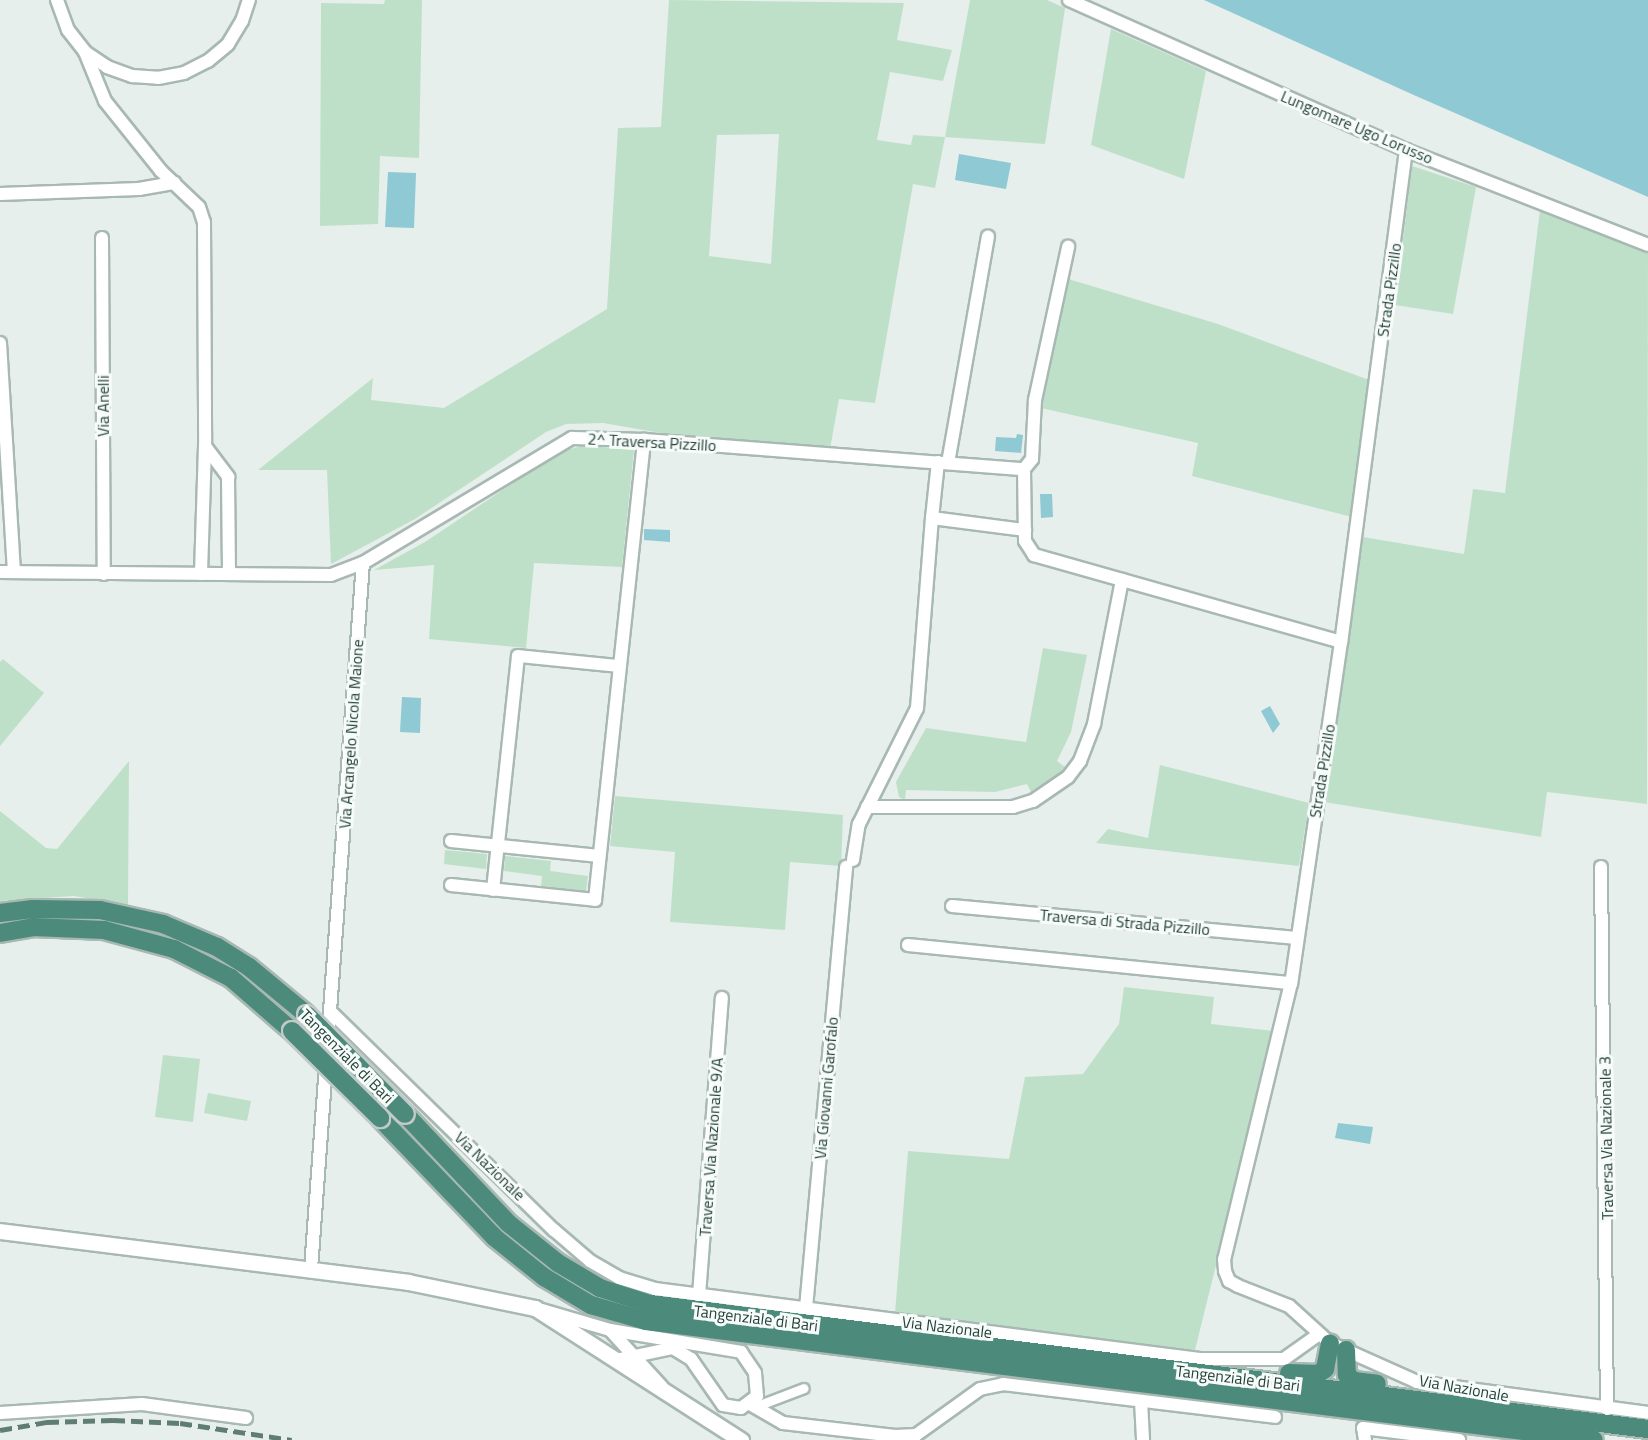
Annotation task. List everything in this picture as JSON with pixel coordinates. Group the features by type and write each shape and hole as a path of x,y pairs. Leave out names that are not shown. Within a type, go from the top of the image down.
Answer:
{"highway":[{"name":"Tangenziale di Bari","path":"0,913 79,908 136,916 163,924 217,947 249,967 307,1015 508,1223 558,1263 600,1288 650,1304 1648,1429"},
{"name":"Tangenziale di Bari","path":"0,933 33,927 104,930 174,949 231,978 292,1031 494,1236 544,1277 591,1305 646,1321 1594,1440"},
{"path":"1190,1372 1242,1368 1318,1374 1325,1369 1332,1342"},
{"path":"1332,1342 1344,1368 1354,1381 1383,1385 1405,1399"}],"street":[{"path":"57,0 68,30 85,52 105,101 174,183 199,207 204,222 205,446 201,574"},
{"path":"85,52 107,67 132,76 158,78 184,73 208,61 228,44 242,21 249,0"},
{"name":"Lungomare Ugo Lorusso","path":"1069,0 1406,150 1648,245"},
{"name":"Strada Pizzillo","path":"1332,1342 1289,1306 1229,1281 1224,1259 1291,983 1341,642 1406,150"},
{"path":"0,194 139,189 174,183"},
{"name":"Via Anelli","path":"102,237 104,574"},
{"path":"988,237 932,518 1025,530"},
{"path":"1068,248 1035,400 1032,459 1024,469 1025,541 1034,555 1341,642"},
{"path":"0,343 14,572"},
{"name":"2^ Traversa Pizzillo","path":"363,563 552,447 572,438 644,440 1024,469"},
{"path":"451,885 595,900 644,440"},
{"path":"205,446 228,477 229,574"},
{"name":"Via Giovanni Garofalo","path":"806,1308 849,864 867,807 917,708 932,518"},
{"path":"0,572 331,575 363,563"},
{"name":"Via Arcangelo Nicola Maione","path":"311,1269 363,563"},
{"path":"867,807 1013,807 1034,801 1068,777 1080,762 1094,724 1122,580"},
{"path":"493,890 518,656 619,666"},
{"path":"451,840 599,856"},
{"name":"Traversa Via Nazionale 3","path":"1601,867 1607,1409"},
{"name":"Traversa di Strada Pizzillo","path":"952,906 1297,938"},
{"path":"908,945 1291,983"},
{"name":"Traversa Via Nazionale 9/A","path":"699,1295 722,998"},
{"name":"Via Nazionale","path":"331,1012 590,1260 619,1278 655,1289 1200,1359 1284,1359 1332,1342 1417,1382 1648,1413"},
{"path":"0,1231 311,1269 472,1293 535,1308 610,1330 741,1352 750,1361 758,1385 757,1396 752,1406"},
{"path":"535,1308 741,1440"},
{"path":"597,1346 600,1335 610,1330"},
{"path":"610,1330 651,1373 668,1395"},
{"path":"616,1360 673,1348 682,1351 723,1405 732,1408 752,1406 804,1388"},
{"path":"651,1373 658,1352"},
{"path":"752,1406 783,1423 896,1436 916,1435 980,1389 1003,1384 1275,1417"},
{"path":"1141,1401 1143,1440"},
{"path":"0,1413 142,1404 246,1418"},
{"path":"1365,1440 1364,1428 1459,1440"}],"green space":[{"path":"385,0 422,0 419,158 380,156 378,224 320,226 321,3 384,4"},
{"path":"669,0 904,3 897,40 952,50 943,81 890,72 877,140 911,145 913,135 945,137 935,188 913,184 875,403 839,399 830,449 684,437 603,423 566,424 546,432 415,519 331,564 327,470 258,470 373,378 371,400 444,408 607,309 618,128 661,127","holes":["779,134 771,264 709,256 717,135"]},
{"path":"970,0 1047,0 1065,8 1045,144 945,137"},
{"path":"1111,29 1206,71 1184,179 1091,145"},
{"path":"1412,166 1476,187 1453,314 1395,305"},
{"path":"1540,210 1648,251 1647,804 1547,792 1541,837 1324,802 1363,537 1464,554 1473,489 1505,493"},
{"path":"1065,278 1218,324 1369,380 1352,517 1192,476 1198,443 1041,408"},
{"path":"584,445 634,450 622,567 534,563 526,648 429,639 434,565 374,570 425,542 558,453"},
{"path":"1043,648 1087,655 1071,732 1057,761 1065,767 1058,775 1032,794 1027,784 995,792 906,790 905,800 899,797 896,782 926,728 1026,742"},
{"path":"3,659 44,693 0,746 0,662"},
{"path":"129,761 128,905 74,896 0,901 0,811 46,848 57,849"},
{"path":"1160,765 1309,803 1299,866 1096,843 1108,829 1148,838"},
{"path":"615,796 843,815 841,866 790,862 785,930 670,922 675,852 610,846"},
{"path":"445,850 487,854 486,869 444,864"},
{"path":"505,856 551,861 550,871 588,876 586,891 541,886 542,876 504,871"},
{"path":"1124,987 1214,997 1211,1024 1274,1031 1195,1350 895,1313 908,1151 1009,1159 1025,1077 1083,1074 1119,1024"},
{"path":"163,1055 200,1059 193,1122 155,1117"},
{"path":"208,1093 251,1101 247,1121 204,1113"}],"water":[{"path":"1204,0 1648,0 1648,197 1416,96"},
{"path":"959,154 1011,163 1006,189 955,180"},
{"path":"388,172 416,173 414,228 385,227"},
{"path":"1017,434 1023,435 1021,453 995,451 996,437 1016,438"},
{"path":"1040,494 1052,494 1053,517 1041,518"},
{"path":"644,529 670,530 670,542 644,540"},
{"path":"402,697 421,698 420,733 400,732"},
{"path":"1270,706 1280,724 1273,733 1261,711"},
{"path":"1338,1123 1373,1127 1370,1144 1335,1138"}],"railway":[{"path":"0,1430 47,1422 113,1420 180,1423 292,1440"}]}
